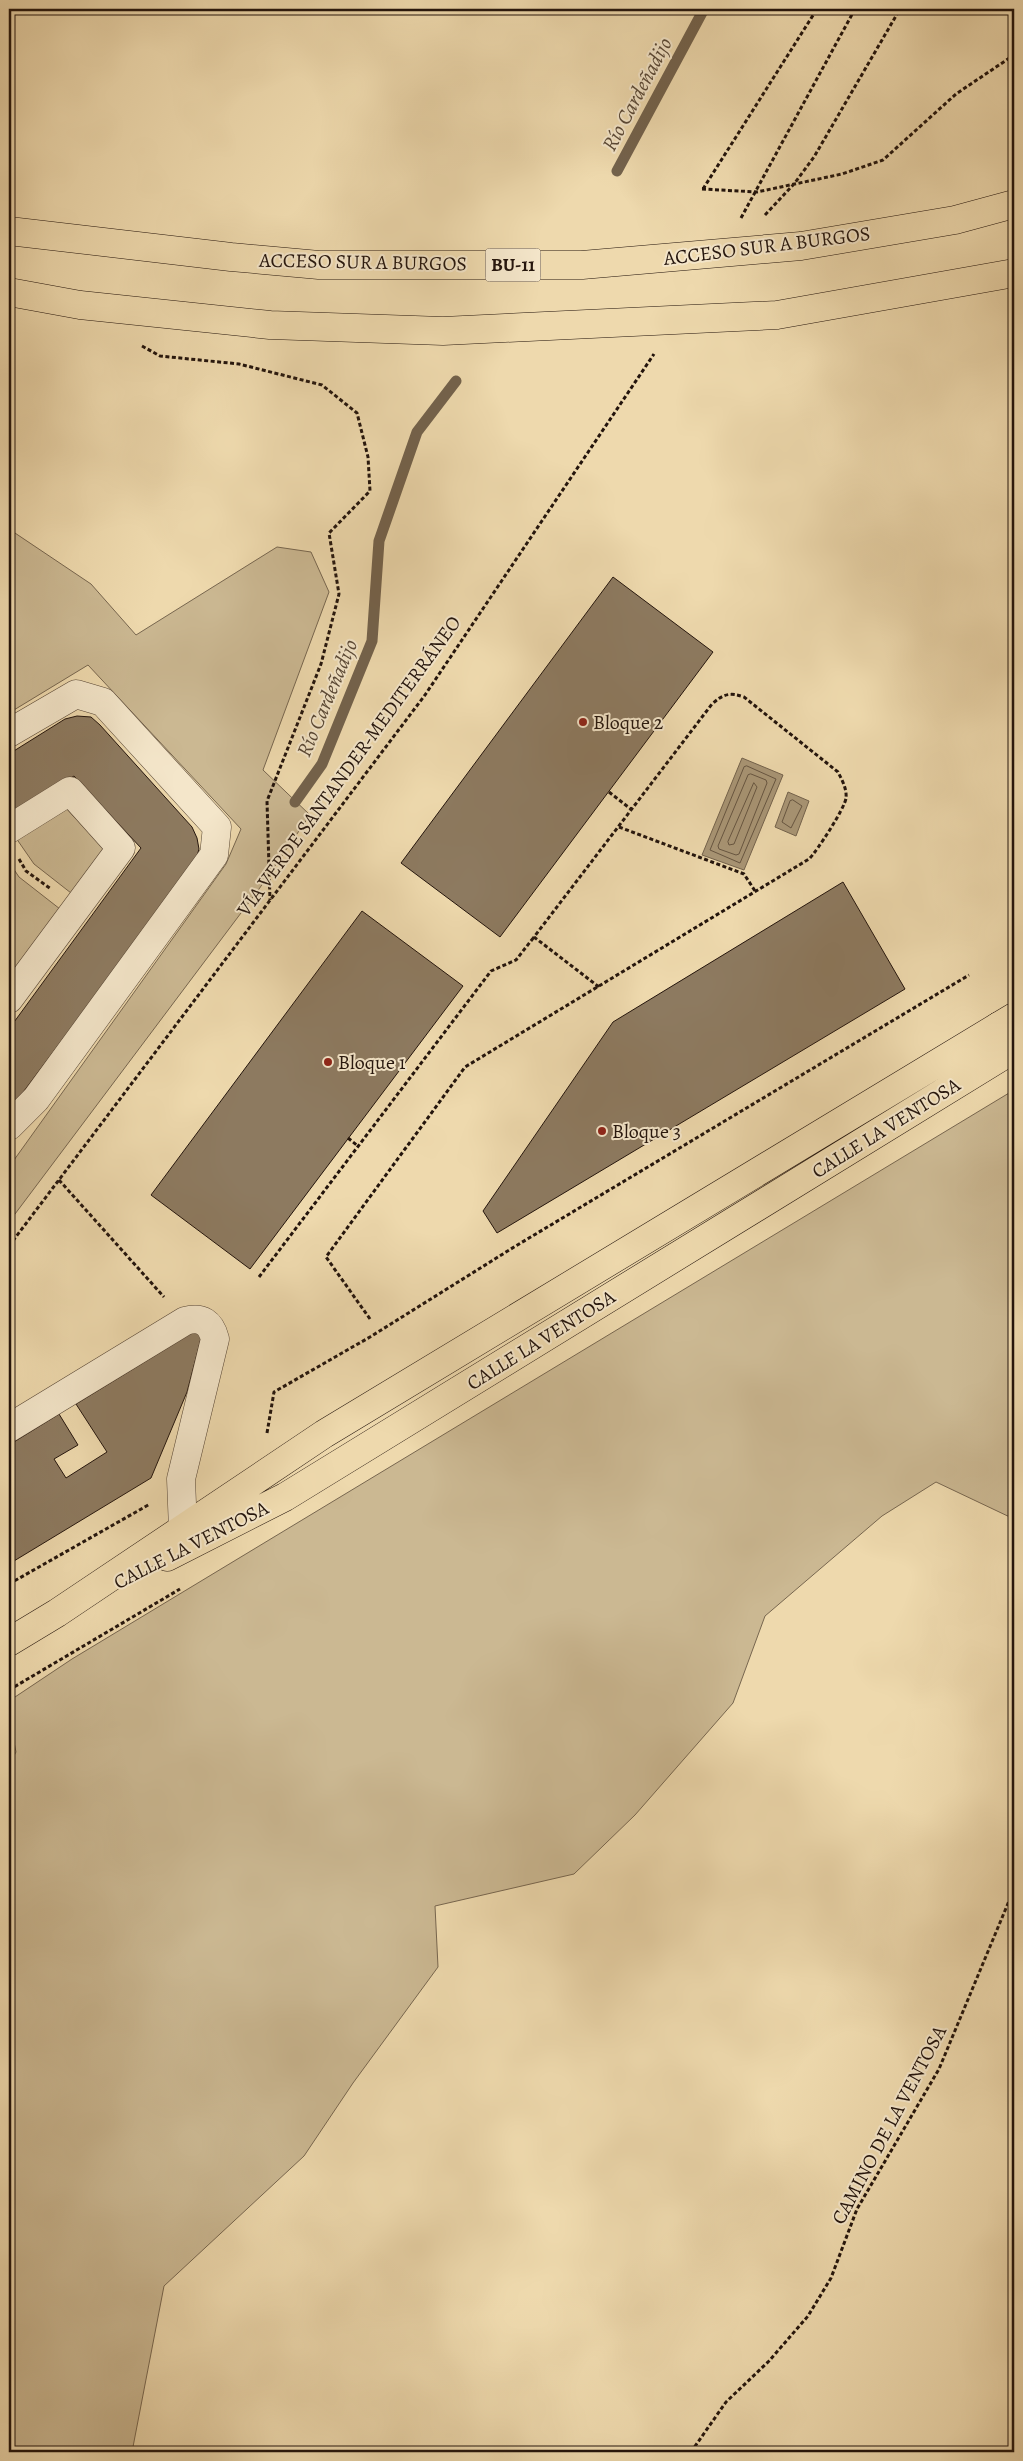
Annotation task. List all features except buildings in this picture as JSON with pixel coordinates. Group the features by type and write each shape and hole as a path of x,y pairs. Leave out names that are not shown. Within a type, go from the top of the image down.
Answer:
{"main road":[{"name":"ACCESO SUR A BURGOS","path":"9,231 231,257 319,264 582,265 801,246 955,220 1014,204"},
{"path":"9,292 80,305 270,325 443,331 777,315 1014,273"},
{"name":"CALLE LA VENTOSA","path":"9,1642 57,1613 324,1434 1007,1022"},
{"name":"CALLE LA VENTOSA","path":"57,1613 285,1497 1014,1050"}],"street":[{"path":"9,733 76,694 103,702 217,827 214,855 36,1099 9,1126"},
{"path":"9,829 70,791 121,848 9,998"},
{"name":"CALLE LA VENTOSA","path":"1007,1022 1014,1001"},
{"name":"CALLE LA VENTOSA","path":"183,1529 181,1479 215,1339 212,1328 205,1321 196,1318 186,1321"},
{"path":"9,1428 186,1321"}],"path":[{"path":"817,9 702,190 757,192 842,174 883,160 956,94 1014,55"},
{"path":"736,225 757,192 855,9"},
{"path":"761,220 794,184 814,157 900,9"},
{"path":"137,343 160,356 239,364 322,385 357,413 368,457 370,491 328,533 339,594 322,664 267,801 270,900"},
{"name":"VÍA VERDE SANTANDER-MEDITERRÁNEO","path":"9,1246 425,695 657,349"},
{"path":"259,1277 490,971 516,960 712,704 721,695 734,694 744,696 838,772 845,786 846,800 817,850 809,858 755,892 465,1066 326,1257 370,1319"},
{"path":"608,792 632,810"},
{"path":"619,827 744,874 755,892"},
{"path":"18,857 26,871 77,909"},
{"path":"534,937 599,987"},
{"path":"266,1436 274,1392 370,1337 514,1247 969,975"},
{"path":"348,1138 358,1146"},
{"path":"58,1180 186,1321"},
{"path":"9,1584 157,1500"},
{"name":"CAMINO DE LA VENTOSA","path":"691,2452 726,2402 769,2361 808,2316 826,2285 857,2209 939,2069 1014,1889"}],"shaded area":[{"path":"9,529 91,584 136,635 277,547 311,552 329,592 263,770 310,815 259,889 9,1222 9,1167 226,864 241,829 88,665 9,713"},
{"path":"65,807 104,849 71,893 34,864 16,838"},
{"path":"9,862 19,877 60,909 12,972 9,967"},
{"path":"1014,1090 1014,1519 936,1482 882,1516 765,1616 733,1703 635,1815 574,1874 435,1906 438,1967 353,2083 304,2156 164,2286 132,2452 9,2452 9,1765 16,1752 9,1717 9,1701 72,1659"}],"water":[{"path":"742,758 783,775 744,870 702,855"},
{"path":"788,792 809,801 796,836 775,827"}],"waterway":[{"name":"Río Cardeñadijo","path":"617,171 704,9"},
{"name":"Río Cardeñadijo","path":"295,802 322,764 372,641 379,541 417,432 456,381"}],"place":[{"name":"Bloque 2","path":"583,722"},
{"name":"Bloque 1","path":"328,1062"},
{"name":"Bloque 3","path":"602,1131"}]}
